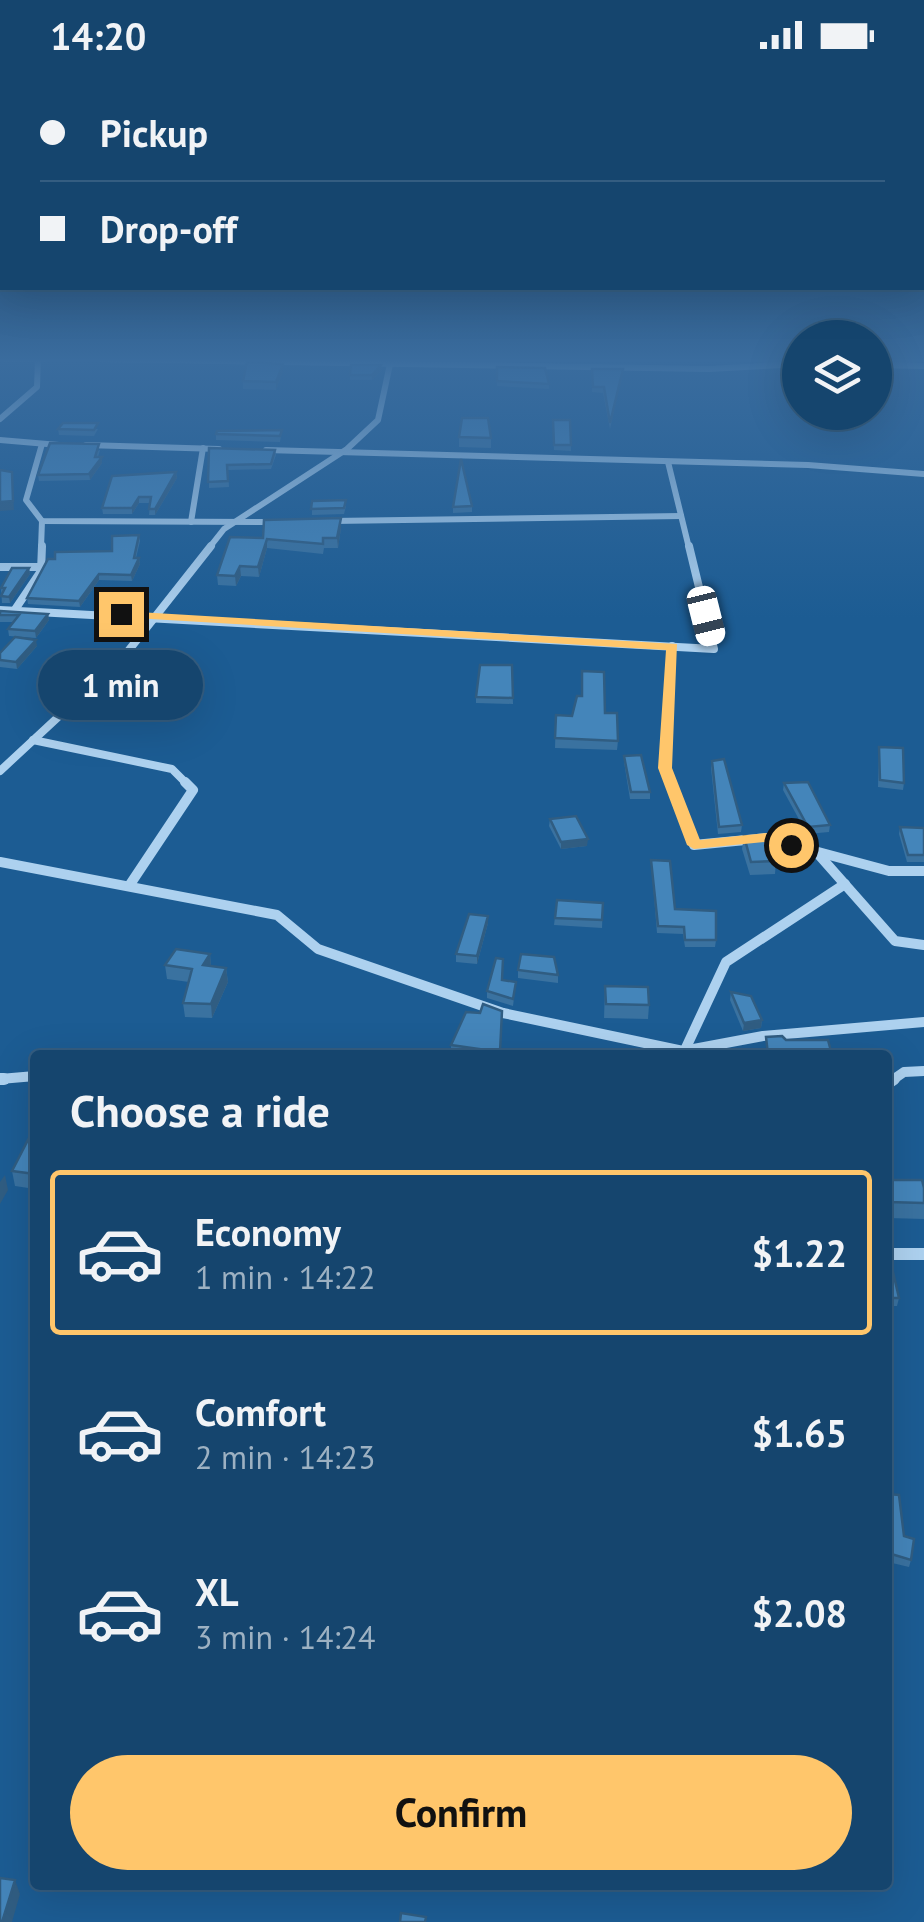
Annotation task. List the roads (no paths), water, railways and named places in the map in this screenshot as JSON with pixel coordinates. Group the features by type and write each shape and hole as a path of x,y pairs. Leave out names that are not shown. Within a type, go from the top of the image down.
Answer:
{"street":[{"path":"14,611 42,567 42,520 26,500 42,445"},
{"path":"99,445 238,449"},
{"path":"0,770 126,655 224,529 350,445"},
{"path":"191,522 203,448"},
{"path":"256,450 924,474"},
{"path":"0,610 714,649 668,462"},
{"path":"312,522 681,516"},
{"path":"42,520 293,522"},
{"path":"0,568 42,567"},
{"path":"672,646 665,768 694,845 766,838 890,871 924,871"},
{"path":"33,740 172,768 193,790 129,886"},
{"path":"817,852 895,941 924,945"},
{"path":"0,862 277,915 318,949 503,1013 670,1050"},
{"path":"684,1050 726,962 845,884"},
{"path":"697,1050 762,1036 924,1022"},
{"path":"892,1080 904,1072 924,1071"},
{"path":"0,1079 30,1076"},
{"path":"892,1254 924,1254"}]}
